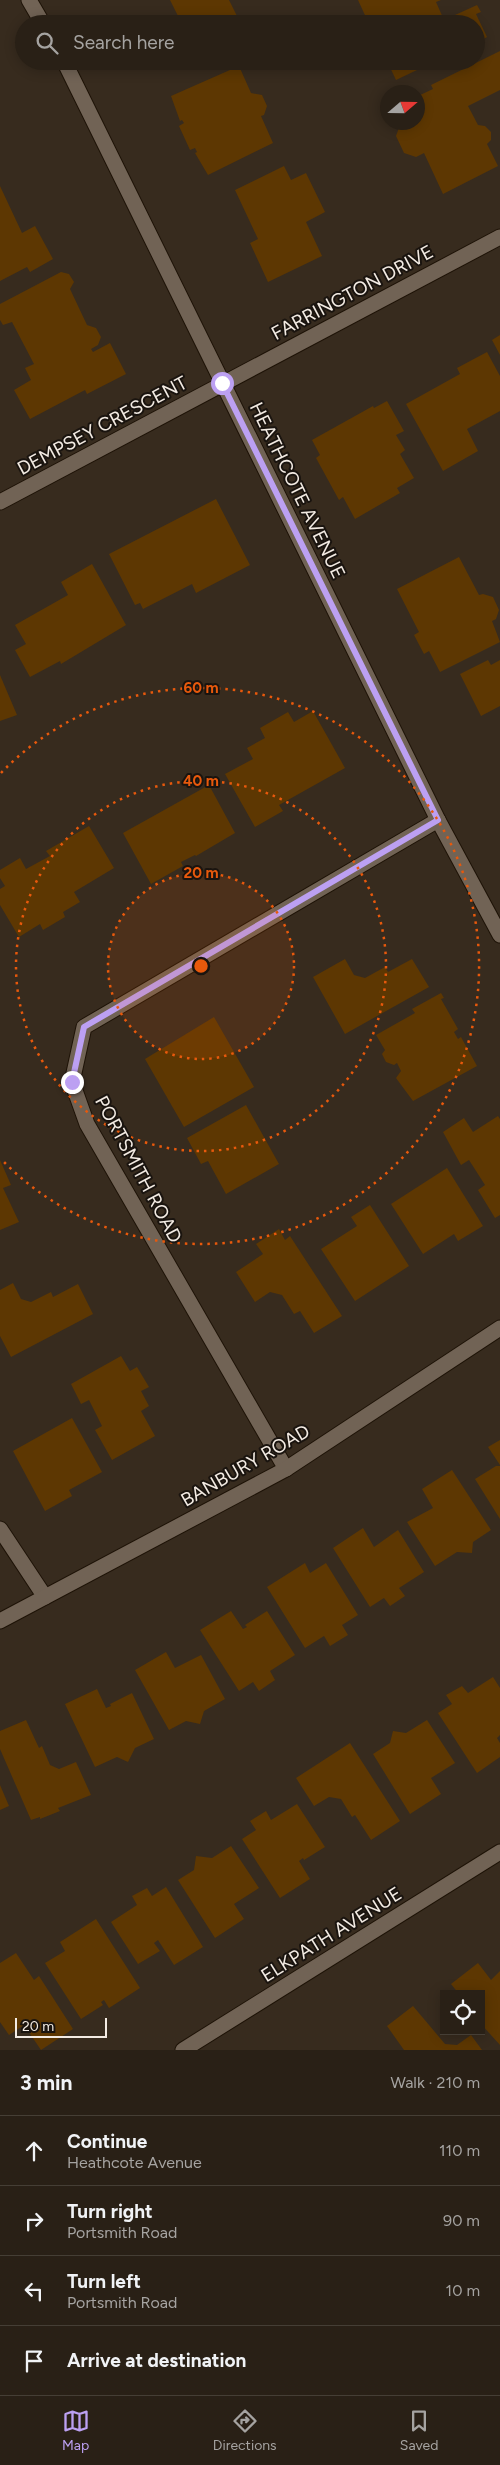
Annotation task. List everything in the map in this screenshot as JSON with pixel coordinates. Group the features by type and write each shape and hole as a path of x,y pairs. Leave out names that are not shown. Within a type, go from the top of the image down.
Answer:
{"street":[{"path":"29,0 38,15"},
{"name":"HEATHCOTE AVENUE","path":"68,70 438,820 500,935"},
{"name":"FARRINGTON DRIVE","path":"222,383 500,237"},
{"name":"DEMPSEY CRESCENT","path":"0,502 222,383"},
{"name":"PORTSMITH ROAD","path":"286,1469 87,1124 72,1082 84,1027 438,820"},
{"name":"BANBURY ROAD","path":"0,1620 286,1469 500,1328"},
{"path":"0,1529 45,1597"},
{"name":"ELKPATH AVENUE","path":"182,2050 500,1852"}],"building":[{"path":"170,0 229,0 236,15 178,15"},
{"path":"358,0 441,0 436,2 442,15 365,15"},
{"path":"477,5 481,12 455,15"},
{"path":"500,51 500,90 468,106 478,125 485,126 491,132 491,140 487,144 498,166 443,194 424,153 416,157 404,153 396,136 398,130 425,130 425,93 433,89 431,85 461,70 485,70 485,58"},
{"path":"230,70 241,70 251,93 262,95 267,106 264,115 261,116 273,143 208,175 195,153 197,152 195,148 190,150 179,126 184,123 182,120 180,121 171,96"},
{"path":"391,70 417,70 396,80"},
{"path":"284,166 291,180 306,173 325,212 306,222 322,256 268,282 250,243 258,239 235,190"},
{"path":"0,186 22,233 35,226 53,259 30,272 27,267 0,281"},
{"path":"61,272 69,274 74,282 70,289 87,325 96,328 101,337 98,345 91,349 93,352 110,343 126,374 87,394 85,390 30,419 14,390 31,380 25,368 34,364 12,322 3,325 0,320 0,304"},
{"path":"500,335 500,355 492,340"},
{"path":"487,352 500,376 500,411 467,429 478,451 443,471 406,404 460,374 457,368"},
{"path":"387,401 404,431 396,435 405,450 400,454 414,478 397,488 400,493 355,519 343,497 339,500 316,458 320,455 312,440 373,406 374,408"},
{"path":"216,499 250,565 196,593 192,584 143,609 140,603 135,605 109,554"},
{"path":"459,557 479,595 483,594 493,597 499,610 496,619 492,621 500,642 440,672 429,651 424,654 414,635 419,632 397,589"},
{"path":"92,564 126,625 61,664 60,661 30,677 15,650 26,644 15,625 68,595 61,582"},
{"path":"488,660 491,665 500,660 500,706 481,716 460,674"},
{"path":"0,675 17,715 0,721"},
{"path":"313,711 345,768 279,805 283,811 255,827 225,774 253,759 247,748 265,738 260,728 288,712 294,722"},
{"path":"209,785 235,833 196,856 181,862 183,866 151,884 123,833"},
{"path":"89,826 114,868 74,892 80,902 63,912 65,917 43,930 40,924 19,937 0,905 0,889 5,886 0,878 0,870 20,858 26,869 50,856 46,851"},
{"path":"345,959 354,975 365,978 385,967 388,972 412,959 429,987 345,1034 313,977"},
{"path":"441,993 444,998 441,999 458,1029 454,1032 458,1039 461,1037 477,1066 413,1101 396,1078 401,1071 397,1063 394,1065 386,1062 382,1054 385,1050 376,1035 415,1013 412,1009"},
{"path":"214,1017 254,1087 184,1127 145,1059"},
{"path":"246,1105 279,1164 226,1194 208,1161 201,1164 187,1138"},
{"path":"498,1116 500,1119 500,1215 495,1218 478,1190 485,1185 469,1160 461,1165 443,1132 464,1118 473,1132"},
{"path":"0,1160 11,1185 3,1188 19,1222 0,1230"},
{"path":"447,1168 483,1226 458,1241 454,1234 423,1254 391,1204"},
{"path":"370,1205 409,1266 355,1301 321,1249 357,1226 351,1217"},
{"path":"279,1229 285,1240 290,1236 342,1316 314,1333 300,1311 294,1314 282,1295 270,1292 255,1302 236,1272 263,1254 256,1244"},
{"path":"13,1283 21,1299 31,1302 51,1292 53,1297 78,1284 93,1314 11,1357 0,1336 0,1290"},
{"path":"121,1356 130,1371 137,1367 149,1387 141,1391 149,1406 141,1411 155,1436 112,1460 95,1430 102,1426 89,1400 81,1404 71,1384"},
{"path":"72,1418 102,1472 69,1490 72,1496 45,1511 13,1451"},
{"path":"500,1440 500,1465 488,1447"},
{"path":"496,1466 500,1466 500,1519 475,1479"},
{"path":"452,1470 491,1530 473,1542 472,1553 457,1552 435,1566 407,1522 433,1508 422,1489"},
{"path":"363,1528 374,1547 398,1530 424,1572 399,1588 405,1596 390,1606 384,1598 370,1607 333,1548"},
{"path":"305,1563 310,1573 326,1563 358,1615 342,1625 348,1635 330,1646 324,1636 305,1648 267,1587"},
{"path":"231,1611 243,1629 247,1627 245,1625 267,1611 295,1655 270,1671 275,1680 259,1691 253,1682 239,1691 200,1630"},
{"path":"166,1652 175,1668 201,1655 225,1699 204,1711 200,1724 186,1721 169,1730 135,1670"},
{"path":"493,1677 500,1688 500,1735 497,1738 500,1743 500,1757 477,1773 438,1713 452,1704 446,1695 462,1686 468,1693"},
{"path":"97,1689 106,1708 132,1693 154,1739 135,1748 128,1762 117,1757 95,1767 65,1704"},
{"path":"26,1720 39,1748 42,1746 50,1765 59,1769 76,1762 91,1795 58,1808 60,1811 40,1819 40,1817 31,1820 0,1749 0,1731"},
{"path":"427,1720 455,1763 431,1778 441,1794 410,1814 373,1754 390,1743 393,1731 406,1733"},
{"path":"350,1743 400,1821 371,1840 355,1815 352,1817 341,1799 329,1797 314,1806 296,1778"},
{"path":"0,1785 9,1806 0,1810"},
{"path":"297,1804 325,1847 299,1861 310,1879 280,1898 242,1839 256,1830 250,1821 266,1811 271,1820"},
{"path":"231,1846 259,1888 234,1904 244,1919 215,1938 178,1880 194,1870 196,1856 212,1858"},
{"path":"166,1887 203,1947 174,1965 158,1940 154,1943 160,1951 138,1964 111,1922 137,1905 132,1896 147,1888 152,1896"},
{"path":"96,1919 140,1988 109,2008 104,2000 101,2002 103,2005 81,2019 45,1963 65,1951 60,1942"},
{"path":"16,1953 34,1980 39,1976 73,2029 41,2050 24,2025 9,2035 0,2022 0,1963"},
{"path":"478,1963 491,1980 500,1971 500,2045 485,2028 485,1990 456,1990 451,1984"},
{"path":"413,2006 445,2044 457,2045 471,2035 482,2050 404,2050 387,2026"}],"route":[{"path":"72,1082 84,1027 438,820 222,383"}]}
